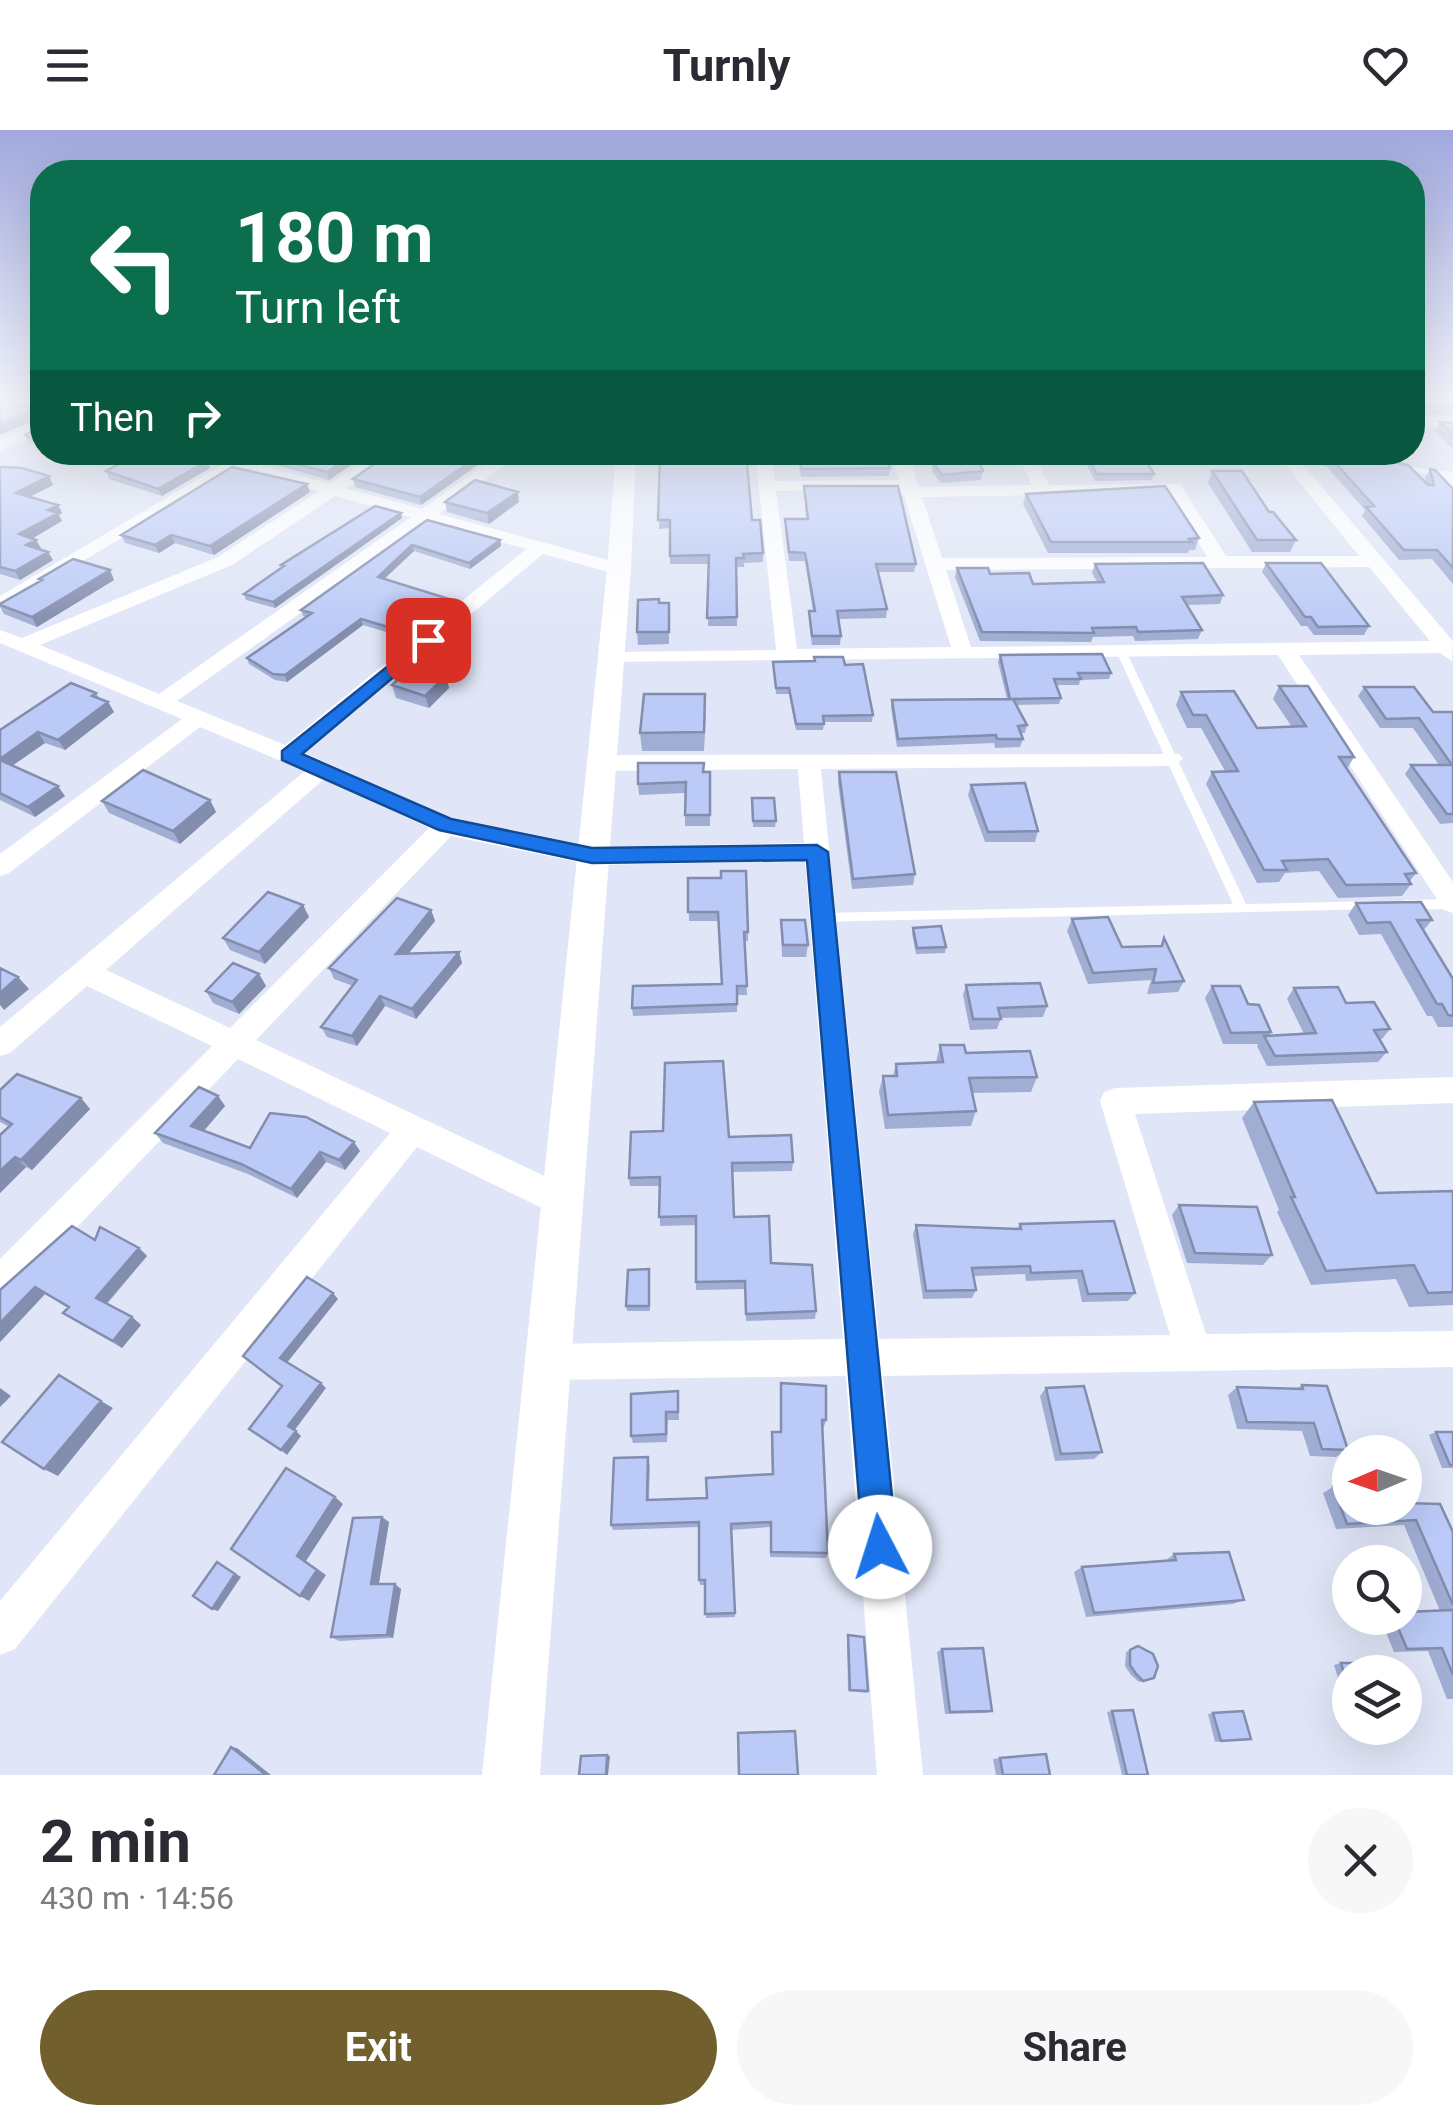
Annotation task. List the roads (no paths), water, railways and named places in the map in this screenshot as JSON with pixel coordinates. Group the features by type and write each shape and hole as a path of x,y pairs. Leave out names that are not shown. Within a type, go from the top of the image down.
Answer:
{"street":[{"path":"0,604 217,475"},
{"path":"291,475 332,490 620,568"},
{"path":"23,645 225,562 355,475"},
{"path":"162,702 482,475"},
{"path":"512,1775 620,568 625,475"},
{"path":"766,475 786,652"},
{"path":"905,475 963,653"},
{"path":"1035,475 1043,490"},
{"path":"1302,475 1451,650"},
{"path":"768,486 901,485 910,492 1174,488 1220,562"},
{"path":"288,755 540,547"},
{"path":"932,564 1374,562"},
{"path":"0,636 322,769 446,826 592,856 817,852"},
{"path":"1284,650 1453,904"},
{"path":"610,658 786,652 1451,650"},
{"path":"0,867 198,718"},
{"path":"600,763 1170,758"},
{"path":"809,762 900,1775"},
{"path":"0,1044 322,769"},
{"path":"0,1283 446,826"},
{"path":"84,972 562,1201"},
{"path":"1194,1354 1115,1101 1453,1090"},
{"path":"0,1634 412,1130"},
{"path":"548,1362 1453,1348"}],"lane":[{"path":"1120,651 1242,909"},
{"path":"823,918 1453,904"}]}
